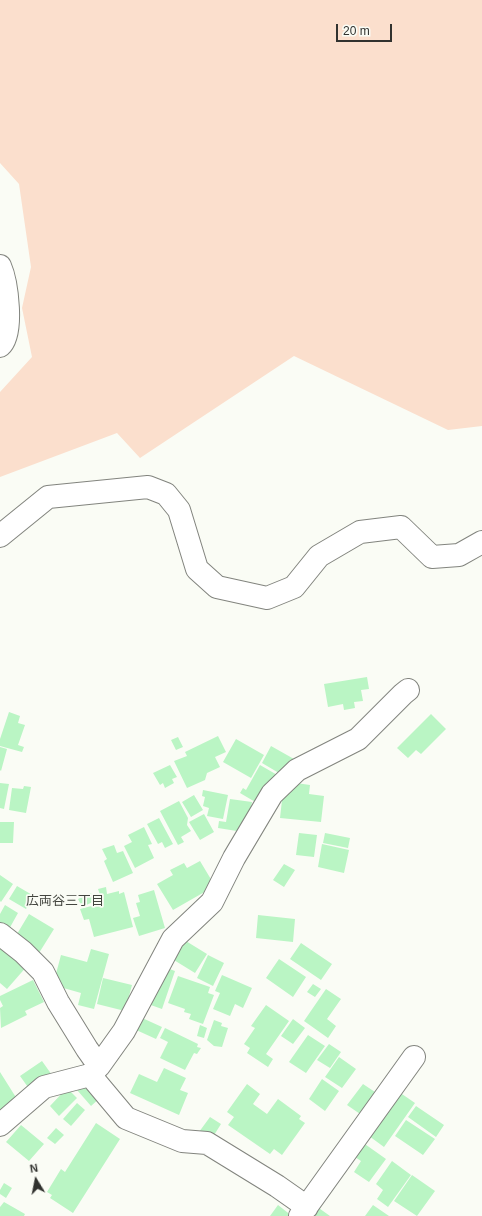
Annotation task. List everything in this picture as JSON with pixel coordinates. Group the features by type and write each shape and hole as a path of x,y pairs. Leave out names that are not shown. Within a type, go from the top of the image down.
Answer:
{"street":[{"path":"0,266 5,285 8,324 3,344 0,346"},
{"path":"0,536 48,498 148,487 166,494 179,510 197,568 217,587 267,598 294,587 319,556 360,532 401,527 432,557 459,555 482,542"},
{"path":"0,1125 44,1087 94,1071 124,1031 173,939 212,902 234,858 272,794 297,770 358,739 408,690"},
{"path":"0,934 23,952 42,972 87,1050 94,1071 126,1118 182,1141 207,1143 277,1186 303,1211 414,1057"}],"shaded area":[{"path":"0,0 482,0 482,426 448,430 294,356 140,458 117,433 0,477 0,392 32,357 22,308 31,267 19,184 0,163"}],"building":[{"path":"367,677 369,689 361,690 363,701 354,702 355,708 344,710 343,704 328,707 324,684"},
{"path":"9,712 20,716 18,723 25,725 18,745 24,747 22,752 0,746 0,739"},
{"path":"431,714 446,729 421,754 416,750 408,758 397,748"},
{"path":"218,736 226,752 215,757 220,767 207,773 205,780 187,788 174,761 187,756 185,752"},
{"path":"178,737 183,747 176,750 171,740"},
{"path":"236,739 264,755 251,778 223,762"},
{"path":"271,746 294,759 284,776 262,763"},
{"path":"0,747 7,749 1,771 0,770"},
{"path":"170,765 177,777 172,779 174,783 165,788 163,783 160,785 153,773"},
{"path":"260,765 279,776 257,803 240,793 243,788 246,790"},
{"path":"289,782 310,785 309,794 324,796 321,822 280,818 283,791"},
{"path":"0,783 9,784 4,809 0,808"},
{"path":"24,786 31,787 26,813 9,810 12,788 23,789"},
{"path":"203,790 228,795 223,819 207,816 209,808 203,806 205,797 202,796"},
{"path":"194,795 203,810 191,817 182,802"},
{"path":"230,799 252,802 247,829 243,832 218,828 219,821 226,822"},
{"path":"179,801 188,818 187,825 191,831 181,837 184,842 178,845 160,811"},
{"path":"204,814 214,832 200,840 189,822"},
{"path":"159,818 173,844 165,848 162,842 158,844 147,824"},
{"path":"0,822 14,822 13,843 0,843"},
{"path":"144,827 152,844 148,845 154,858 135,868 124,846 132,842 128,835"},
{"path":"299,833 317,835 314,857 296,855"},
{"path":"325,833 350,838 348,848 323,843"},
{"path":"322,844 349,850 344,873 318,867"},
{"path":"114,845 117,853 123,851 133,873 113,882 104,861 107,859 102,849"},
{"path":"200,861 215,886 173,910 157,884 173,875 170,870 184,863 187,868"},
{"path":"284,864 295,870 284,887 273,880"},
{"path":"0,875 13,884 1,902 0,901"},
{"path":"17,886 34,896 26,909 9,899"},
{"path":"106,887 107,894 119,891 119,894 124,892 133,927 94,937 89,919 84,920 80,909 99,904 97,898 101,898 98,889"},
{"path":"154,890 165,928 139,936 133,918 140,916 136,903 140,902 138,895"},
{"path":"91,893 95,901 82,907 78,899"},
{"path":"5,905 18,913 8,931 0,926 0,914"},
{"path":"29,914 54,929 39,953 14,939"},
{"path":"258,915 295,919 293,942 256,938"},
{"path":"181,938 207,954 195,973 169,957"},
{"path":"0,942 28,965 7,989 0,983"},
{"path":"301,943 332,964 321,980 290,959"},
{"path":"91,949 109,954 94,1009 78,1005 81,993 53,985 61,955 87,962"},
{"path":"208,955 224,963 213,986 197,978"},
{"path":"279,959 306,977 293,997 266,978"},
{"path":"161,966 175,971 162,1009 148,1004"},
{"path":"222,975 252,988 243,1008 235,1004 230,1016 213,1009 220,993 215,991"},
{"path":"178,976 210,987 208,993 214,995 203,1024 189,1019 191,1014 184,1012 185,1009 168,1003"},
{"path":"103,978 132,985 125,1011 97,1004"},
{"path":"33,980 44,1002 25,1011 27,1015 1,1028 0,1008 3,1006 0,996"},
{"path":"313,984 321,989 315,997 307,992"},
{"path":"326,989 341,999 327,1019 336,1026 328,1038 304,1021"},
{"path":"266,1005 289,1021 266,1054 273,1059 268,1067 247,1053 250,1048 244,1044 255,1028 251,1026"},
{"path":"140,1017 162,1027 156,1039 134,1029"},
{"path":"293,1019 305,1028 293,1044 281,1036"},
{"path":"214,1020 222,1023 221,1026 228,1028 222,1047 214,1046 207,1040"},
{"path":"200,1025 207,1028 204,1038 197,1036"},
{"path":"165,1028 198,1044 197,1047 201,1048 197,1054 194,1053 185,1070 160,1058 168,1042 160,1038"},
{"path":"308,1035 325,1046 306,1073 289,1062"},
{"path":"329,1044 341,1052 330,1068 317,1060"},
{"path":"339,1057 356,1069 342,1088 325,1077"},
{"path":"42,1061 52,1075 30,1090 20,1076"},
{"path":"164,1068 186,1078 180,1090 188,1093 179,1115 130,1093 139,1074 157,1082"},
{"path":"0,1072 17,1099 0,1116"},
{"path":"322,1079 339,1091 325,1111 309,1099"},
{"path":"87,1082 100,1098 91,1106 77,1090"},
{"path":"247,1084 260,1094 253,1104 267,1114 278,1099 301,1116 299,1119 305,1123 282,1155 274,1149 270,1154 228,1125 234,1117 227,1112"},
{"path":"363,1084 378,1094 363,1116 347,1105"},
{"path":"67,1088 77,1098 59,1116 50,1106"},
{"path":"399,1092 415,1103 384,1147 369,1136"},
{"path":"77,1103 85,1110 71,1126 63,1119"},
{"path":"416,1106 444,1125 436,1137 408,1117"},
{"path":"210,1117 221,1124 211,1140 199,1132"},
{"path":"406,1120 435,1139 423,1155 395,1136"},
{"path":"96,1123 120,1139 73,1213 50,1198 52,1195 47,1192 61,1169 65,1172"},
{"path":"21,1125 44,1144 29,1161 6,1142"},
{"path":"56,1128 64,1135 55,1144 47,1138"},
{"path":"362,1142 386,1159 369,1182 354,1172 361,1161 352,1155"},
{"path":"392,1161 411,1175 388,1207 377,1199 383,1190 376,1184"},
{"path":"412,1175 435,1191 417,1216 394,1201"},
{"path":"4,1183 12,1188 6,1198 0,1194 0,1190"},
{"path":"4,1202 25,1214 24,1216 0,1216 0,1207"},
{"path":"278,1205 292,1216 270,1216"},
{"path":"373,1205 389,1216 365,1216"},
{"path":"316,1206 330,1216 308,1216"}],"district":[{"name":"広両谷三丁目","path":"65,901"}]}
